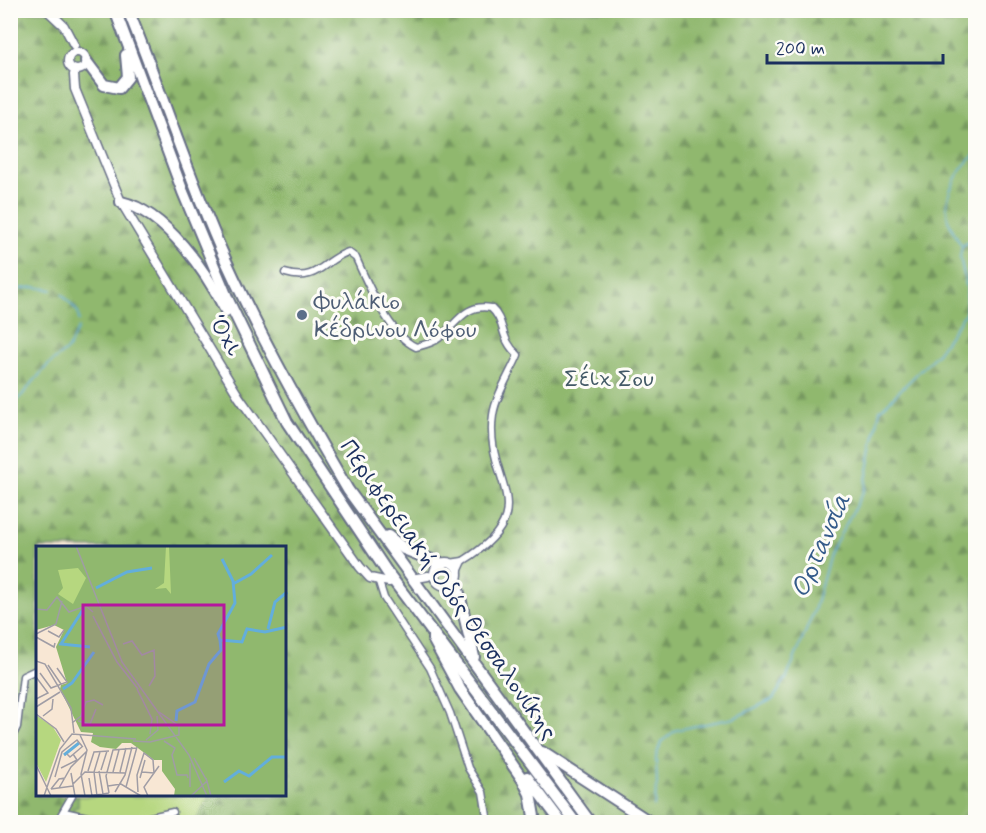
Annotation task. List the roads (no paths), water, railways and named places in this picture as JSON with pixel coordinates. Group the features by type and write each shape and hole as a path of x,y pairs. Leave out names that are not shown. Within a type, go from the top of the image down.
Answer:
{"highway":[{"name":"Περιφερειακή Οδός Θεσσαλονίκης","path":"115,10 183,192 248,346 303,449 350,521 430,631 575,822"},
{"name":"Περιφερειακή Οδός Θεσσαλονίκης","path":"128,10 195,187 251,315 319,440 348,490 590,822"},
{"path":"76,60 104,85 112,89 123,86 128,77 128,68 123,31"},
{"path":"121,202 146,211 199,265 216,293 257,376 273,395"},
{"path":"378,529 404,549 439,568"},
{"path":"457,577 477,666"},
{"path":"430,631 441,658 510,759 530,794 535,822"},
{"path":"534,746 650,822"},
{"path":"510,759 561,822"}],"main road":[{"name":"Όχι","path":"47,10 64,26 76,60 75,88 121,202 239,397 360,567 370,578 379,582"},
{"path":"439,568 457,577 447,586 437,581 439,568"},
{"path":"417,578 439,568"},
{"path":"379,582 389,582"}],"street":[{"path":"285,273 304,275 315,272 348,252 356,258 391,323 407,343 416,347 438,339 471,309 491,309 498,315 503,337 518,355 493,415 494,442 508,497 506,516 494,538 463,561 439,568"},
{"path":"457,577 463,561"},
{"path":"379,582 384,598 430,668 450,713 468,768 483,792 488,822"},
{"path":"430,668 441,658"},
{"path":"10,741 16,727 23,676 36,670"},
{"path":"57,822 71,797"},
{"path":"64,812 109,822"},
{"path":"128,822 173,812"}],"waterway":[{"path":"10,22 13,16"},
{"name":"Ορτανσία","path":"961,245 948,220 947,202 958,175 976,154"},
{"name":"Ορτανσία","path":"654,807 657,784 656,757 661,742 676,730 734,718 773,699 787,677 814,611 830,554 864,490 880,410 936,355 966,312 967,290 960,256 962,246 976,237"},
{"path":"10,290 35,287 52,290"},
{"path":"62,294 78,312 79,321"},
{"path":"10,409 47,366 68,349 78,328"}],"place":[{"name":"Φυλάκιο Κέδρινου Λόφου","path":"302,315"}],"park label":[{"name":"Σέιχ Σου","path":"609,378"}]}
